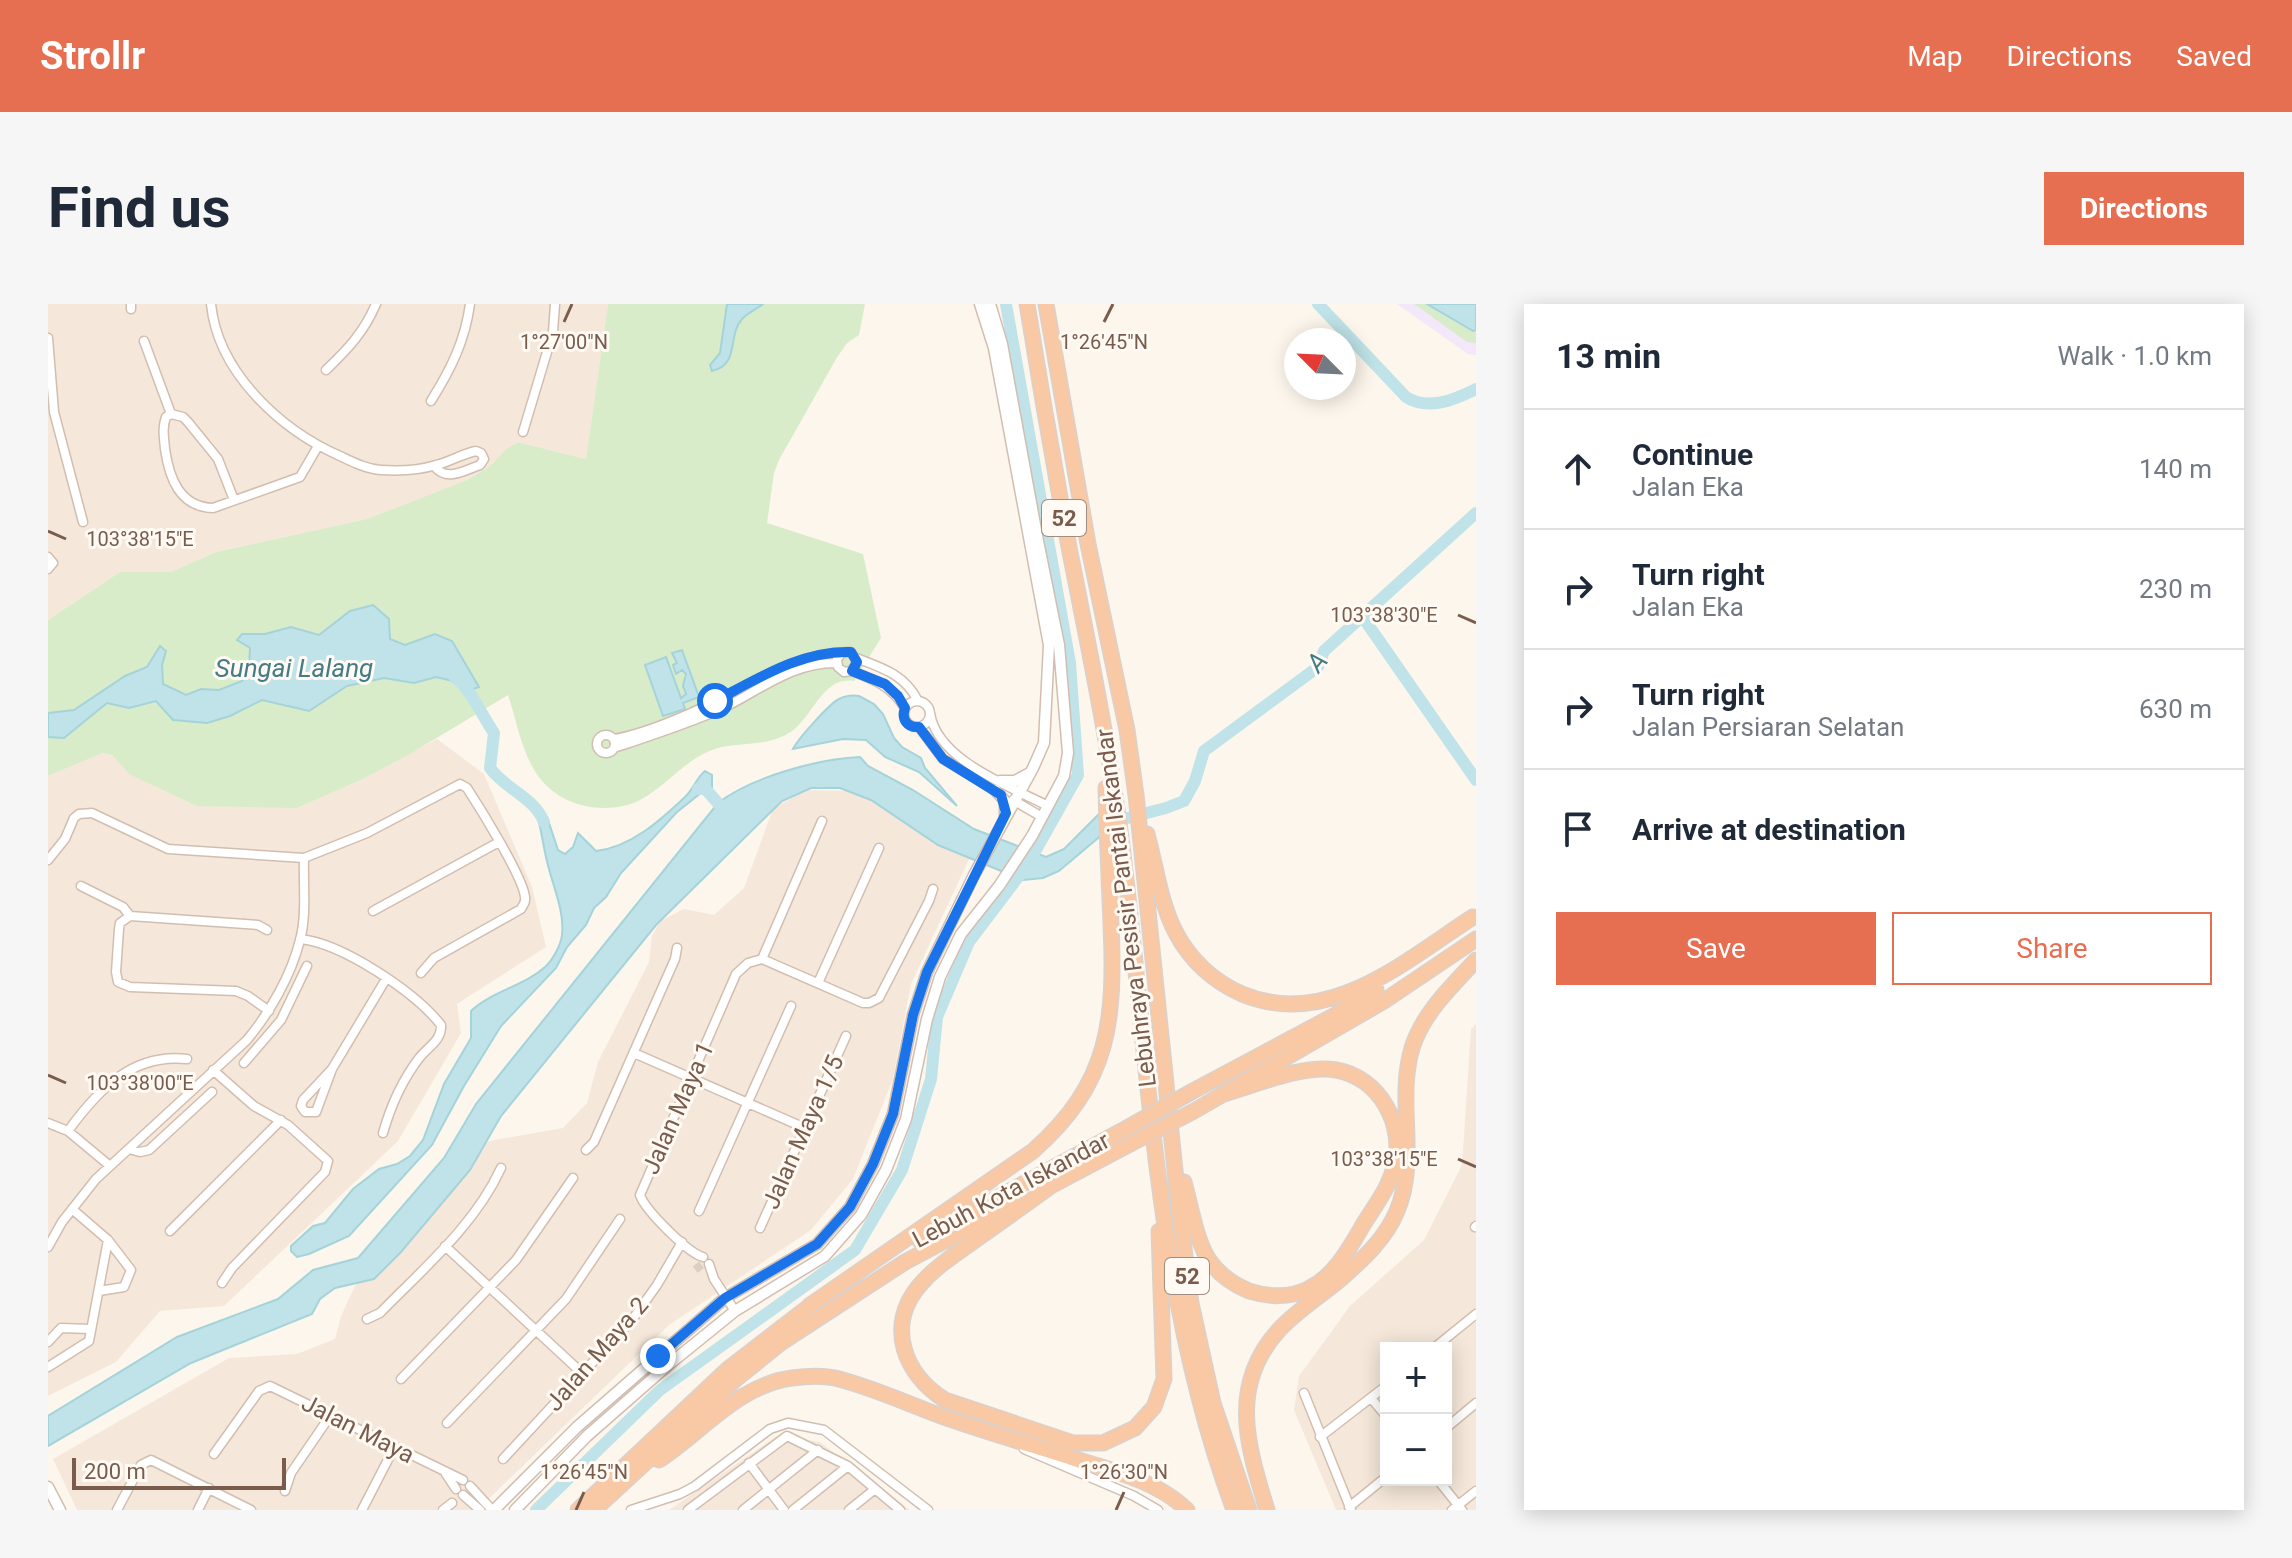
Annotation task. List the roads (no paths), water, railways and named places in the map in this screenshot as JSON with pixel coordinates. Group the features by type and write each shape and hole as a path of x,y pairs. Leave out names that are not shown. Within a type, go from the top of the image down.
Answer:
{"highway":[{"name":"Lebuhraya Pesisir Pantai Iskandar","path":"1027,304 1049,442 1105,731 1130,911 1156,1159 1188,1358 1217,1466 1234,1510"},
{"name":"Lebuhraya Pesisir Pantai Iskandar","path":"1046,304 1088,544 1127,730 1175,1147 1184,1255 1201,1353 1227,1447 1249,1510"},
{"path":"809,1306 1033,1151 1066,1118 1090,1081 1105,1045 1114,987 1105,731"},
{"path":"1136,795 1166,910 1176,934 1191,957 1207,972 1246,996 1289,1005 1315,1003 1341,996 1363,987 1475,916"},
{"name":"Lebuh Kota Iskandar","path":"578,1510 728,1369 809,1306 947,1223 1339,1013 1475,916"},
{"name":"Lebuh Kota Iskandar","path":"594,1510 736,1379 782,1342 905,1262 968,1226 1194,1111 1419,979 1476,939"},
{"path":"1267,1510 1245,1424 1249,1386 1256,1366 1277,1332 1356,1265 1374,1247 1396,1215 1408,1166 1406,1084 1413,1046 1429,1013 1476,960"},
{"path":"1175,1147 1202,1247 1213,1267 1226,1279 1255,1292 1285,1295 1312,1287 1332,1271 1394,1169 1397,1140 1387,1106 1360,1079 1330,1069 1305,1071 1224,1094"},
{"path":"1051,1186 940,1265 920,1285 904,1316 903,1342 915,1375 945,1400 1066,1441 1103,1443 1141,1423 1154,1407 1164,1379 1156,1159"},
{"path":"619,1486 682,1446 747,1393 791,1378 830,1377 1137,1480 1180,1502 1187,1510"}],"street":[{"path":"211,304 225,350 251,390 288,426 318,446 364,467 378,470 434,466 476,451 484,459 480,465 452,475 442,474 434,466"},
{"path":"326,370 364,330 376,304"},
{"path":"431,401 457,355 470,304"},
{"path":"523,432 553,332 555,304"},
{"path":"493,1510 577,1427 725,1298 817,1244 850,1207 873,1164 893,1114 913,1015 927,972 1044,743 1049,645 994,348 980,304"},
{"path":"515,1510 587,1436 667,1366 735,1311 825,1256 861,1215 886,1170 906,1119 927,1019 940,977 961,934 999,886 1064,776 1068,753 1059,645 1002,344 990,304"},
{"path":"48,338 51,413 83,522"},
{"path":"144,341 171,414"},
{"path":"234,500 218,459 188,422 171,414 166,417 163,430 168,467 176,487 191,501 205,507 213,508 291,482 300,477 318,446"},
{"path":"48,557 53,563 48,569"},
{"path":"837,663 786,673 721,709 614,744 715,701 795,662 851,652 856,658 898,676 911,687 918,701 926,705 935,733 950,751 998,785 1005,801 1003,824"},
{"path":"837,663 842,653"},
{"path":"852,671 856,658"},
{"path":"837,663 841,670 885,684 905,708"},
{"path":"918,701 905,708 903,715 906,722 912,727 919,727 927,722 930,713"},
{"path":"1047,720 1065,719"},
{"path":"919,727 943,759 1045,811"},
{"path":"998,785 1020,779 1033,768"},
{"path":"48,860 65,839 74,818 79,814 92,813 168,849 304,858 367,833 460,784 467,788 499,842 523,889 524,905 434,958 421,973"},
{"path":"822,821 762,959 869,1003 879,998 933,889"},
{"path":"373,911 499,842"},
{"path":"818,983 879,848"},
{"path":"48,1247 83,1194 247,1040 269,1011 300,939 304,858"},
{"path":"81,886 123,907 130,916"},
{"path":"267,930 258,925 130,916 120,923 116,972 118,982 130,987 236,991 269,1011"},
{"path":"300,939 330,946 405,990 438,1021 442,1030 403,1082 383,1133"},
{"path":"586,1150 594,1142 675,959 677,948"},
{"name":"Jalan Maya 1","path":"735,1311 701,1260 647,1206 640,1195 736,974 748,963 762,959"},
{"path":"244,1063 281,1020 307,966"},
{"path":"285,979 299,986"},
{"path":"332,1069 303,1100 301,1106 305,1112 316,1112 332,1069 386,979"},
{"path":"699,1211 791,1006"},
{"name":"Jalan Maya 1/5","path":"760,1228 846,1036"},
{"path":"247,1040 258,1048"},
{"path":"634,1053 805,1128"},
{"path":"68,1131 106,1086 128,1069 162,1059 187,1059"},
{"path":"213,1070 254,1106 281,1120 328,1161 327,1167 232,1268 222,1283"},
{"path":"129,1149 140,1152 149,1150 212,1092"},
{"path":"180,1101 190,1111"},
{"path":"170,1231 281,1120"},
{"path":"48,1123 68,1131 110,1166"},
{"path":"367,1319 380,1313 466,1223 501,1168"},
{"path":"401,1379 516,1260 573,1178"},
{"path":"72,1209 108,1240 129,1267 130,1274 124,1287 99,1291"},
{"path":"447,1423 566,1299 620,1219"},
{"path":"48,1367 89,1341 108,1240"},
{"name":"Jalan Maya 2","path":"503,1459 632,1320 682,1242"},
{"path":"445,1246 583,1374"},
{"name":"Jalan Maya 1","path":"702,1272 714,1279"},
{"path":"1441,1342 1476,1314"},
{"path":"48,1342 61,1328 90,1329"},
{"name":"Jalan Maya","path":"214,1454 259,1391 270,1386 466,1483 493,1510"},
{"path":"1320,1437 1380,1391"},
{"path":"1304,1393 1350,1508 1380,1482"},
{"path":"1371,1398 1384,1414"},
{"path":"1452,1423 1476,1403"},
{"path":"285,1491 291,1473 330,1416"},
{"path":"944,1417 1090,1476 1158,1510"},
{"path":"631,1510 695,1486 770,1429 788,1423 824,1430 928,1510"},
{"path":"691,1509 787,1436 848,1466 900,1510"},
{"path":"362,1510 394,1448"},
{"path":"743,1510 818,1450"},
{"path":"117,1510 141,1465 148,1460 156,1461 251,1510"},
{"path":"749,1463 784,1510"},
{"path":"793,1510 848,1466"},
{"path":"446,1473 459,1492 480,1510"},
{"path":"1442,1486 1458,1508 1476,1491"},
{"path":"48,1487 60,1510"},
{"path":"198,1510 209,1488"},
{"path":"849,1510 875,1489"},
{"path":"443,1510 452,1503"}],"water":[{"path":"727,304 763,304 742,319 726,363 712,371 710,365 720,353"},
{"path":"1427,304 1476,304 1476,330 1473,331"},
{"name":"Sungai Lalang","path":"373,605 389,619 390,639 405,645 435,634 452,641 479,687 471,690 457,682 436,677 414,683 384,678 347,686 309,711 262,700 230,716 207,723 173,720 156,701 129,708 107,703 64,738 48,737 48,713 74,710 125,676 147,667 160,646 166,651 162,665 163,684 186,695 201,689 219,690 242,681 249,667 250,648 237,640 242,634 265,634 291,627 319,635 350,611"},
{"path":"682,650 699,697 683,703 685,709 663,716 645,665 666,657 681,698 686,694 683,686 686,674 682,670 676,674 673,665 677,663 672,653"},
{"path":"846,696 859,696 874,704 883,714 894,738 902,747 921,758 925,768 957,806 919,772 885,757 866,740 843,739 793,749 835,702"},
{"path":"860,757 868,766 974,829 1046,857 1064,849 1103,813 1104,833 1059,871 1043,878 1023,880 938,845 871,800 840,788 811,788 782,801 656,925 501,1116 470,1170 401,1252 374,1279 335,1288 320,1299 312,1314 191,1363 48,1446 48,1416 177,1337 278,1299 313,1270 358,1258 444,1158 476,1104 718,803 748,785 786,771 824,761"},
{"path":"705,771 712,775 712,789 706,795 701,793 677,812 621,873 567,947 556,968 501,1026 432,1145 349,1236 297,1257 291,1246 313,1226 325,1223 353,1189 379,1169 410,1156 423,1140 444,1084 471,1038 471,1011 488,998 537,974 556,952 562,935 561,916 535,809 547,817 558,850 565,854 573,847 578,833 596,851 621,844 656,823 686,796"}],"waterway":[{"path":"536,1510 660,1390 855,1250 902,1170 931,1079 937,1017 969,942 1028,864 1078,775 1070,663 1006,304"},
{"path":"1318,304 1406,397 1432,404 1476,389"},
{"name":"A","path":"1112,822 1184,801 1195,781 1204,751 1318,667 1324,651 1476,513"},
{"path":"1362,616 1476,780"},
{"path":"455,678 470,694 494,733 490,768 526,799 544,822"},
{"path":"698,789 703,786 729,816"}],"tunnel":[{"path":"696,1264 702,1272"}]}
